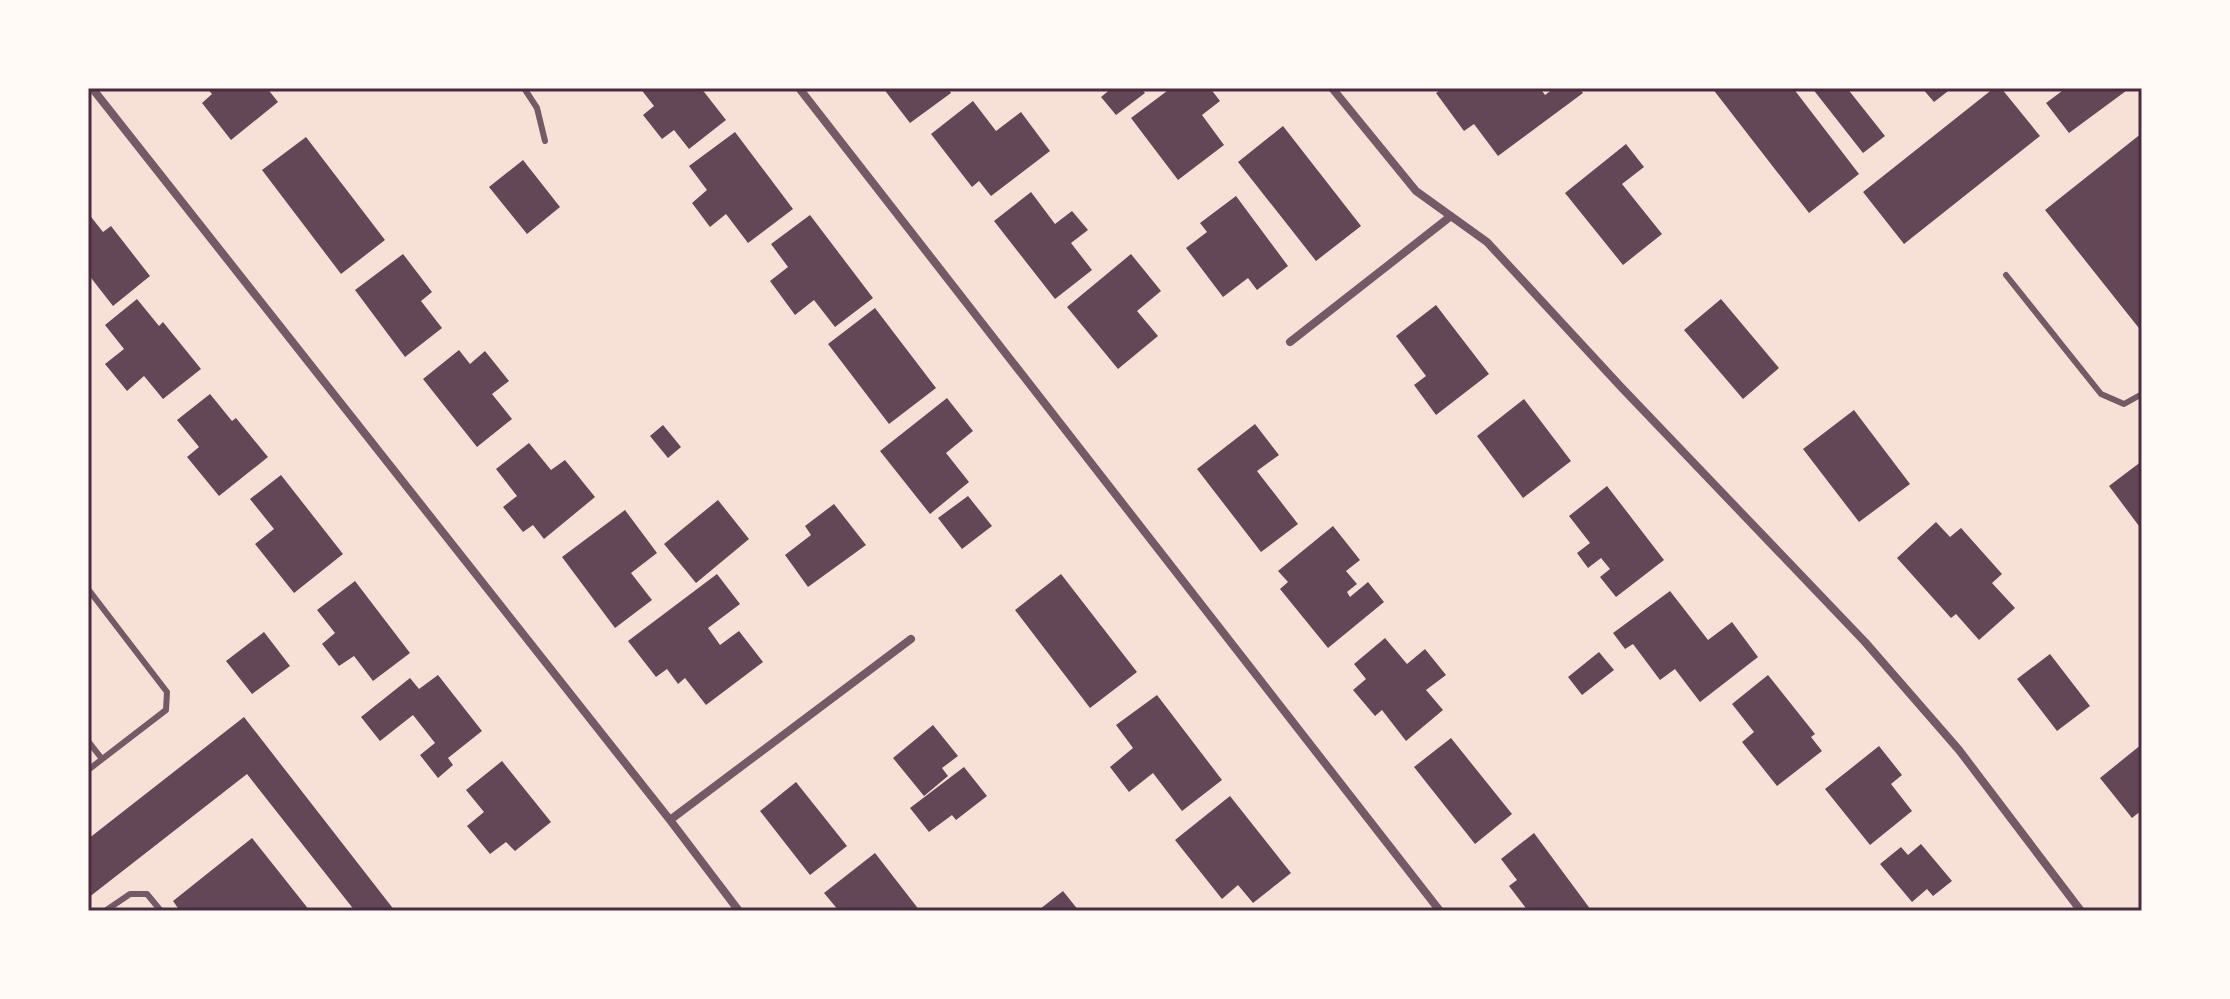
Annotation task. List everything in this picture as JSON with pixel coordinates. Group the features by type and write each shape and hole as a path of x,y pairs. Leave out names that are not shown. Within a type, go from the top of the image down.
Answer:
{"street":[{"path":"92,88 739,911"},
{"path":"799,88 1440,911"},
{"path":"1332,88 1416,191 1487,242 1865,642 1959,750 2081,911"},
{"path":"1290,342 1451,216"},
{"path":"670,820 911,639"}],"lane":[{"path":"524,88 537,108 545,141"},
{"path":"2006,275 2101,394 2124,404 2142,394"},
{"path":"88,589 167,692 166,710 88,770"},
{"path":"88,741 102,759"},
{"path":"105,911 130,894 147,894 161,911"}],"building":[{"path":"207,88 267,88 278,102 231,140 202,103 212,94"},
{"path":"640,88 701,88 726,120 689,149 674,130 662,139 643,115 654,106"},
{"path":"883,88 948,88 951,93 910,123"},
{"path":"1112,88 1141,88 1145,93 1116,115 1101,97"},
{"path":"1171,88 1210,88 1220,101 1202,115 1224,145 1178,180 1131,118"},
{"path":"1443,88 1540,88 1545,95 1554,88 1579,88 1583,93 1498,156 1474,124 1464,131 1436,93"},
{"path":"1712,88 1793,88 1859,174 1809,213"},
{"path":"1812,88 1847,88 1885,136 1863,153"},
{"path":"1922,88 1952,88 1934,102"},
{"path":"1994,88 2001,88 2040,136 1904,244 1863,192"},
{"path":"2066,88 2130,88 2069,133 2046,103"},
{"path":"973,101 996,131 1021,112 1050,151 991,196 979,181 972,187 931,134"},
{"path":"1283,126 1361,226 1316,261 1238,162"},
{"path":"735,132 793,209 748,243 726,214 710,227 692,203 707,190 689,166"},
{"path":"2142,133 2142,332 2045,210"},
{"path":"306,137 385,240 341,274 262,170"},
{"path":"1626,144 1644,167 1622,184 1662,234 1623,265 1565,193"},
{"path":"523,160 560,207 527,234 489,187"},
{"path":"1031,192 1055,224 1072,211 1088,230 1071,243 1092,270 1055,299 994,221"},
{"path":"1236,196 1288,266 1257,290 1248,278 1223,297 1186,248 1207,232 1200,223"},
{"path":"88,213 103,232 111,226 150,276 113,306 88,274"},
{"path":"810,215 873,298 835,327 814,300 795,315 770,281 788,267 771,244"},
{"path":"403,254 432,292 421,301 442,328 405,357 355,290"},
{"path":"1131,254 1161,291 1137,311 1158,336 1118,369 1067,307"},
{"path":"137,299 159,326 163,322 201,369 163,399 144,376 127,391 105,364 124,349 105,325"},
{"path":"1721,299 1779,368 1743,399 1684,330"},
{"path":"1436,305 1489,374 1436,415 1414,385 1426,376 1396,336"},
{"path":"875,308 936,388 889,424 828,344"},
{"path":"459,350 470,364 485,351 509,381 492,394 512,419 477,447 423,379"},
{"path":"210,394 232,421 236,418 268,457 219,496 187,457 199,447 177,420"},
{"path":"947,398 973,431 946,453 969,482 930,514 880,451"},
{"path":"1524,399 1571,461 1523,498 1477,436"},
{"path":"1854,410 1910,484 1859,522 1803,449"},
{"path":"1255,424 1279,455 1257,471 1298,524 1261,552 1197,469"},
{"path":"663,425 681,447 668,458 650,436"},
{"path":"529,443 551,470 565,460 595,497 544,539 533,525 523,532 503,507 517,496 496,469"},
{"path":"2142,461 2142,530 2109,486"},
{"path":"281,475 343,554 294,593 255,544 274,529 250,499"},
{"path":"1607,486 1664,560 1616,597 1600,577 1610,569 1601,558 1588,568 1577,553 1590,543 1569,516"},
{"path":"968,496 992,526 962,549 938,518"},
{"path":"718,500 749,539 696,583 664,544"},
{"path":"834,504 866,545 808,587 785,555 811,535 805,526"},
{"path":"625,510 657,553 631,573 652,600 615,628 562,557"},
{"path":"1936,522 1950,537 1961,528 2002,574 1992,583 2015,608 1979,640 1956,614 1951,618 1897,558"},
{"path":"1333,526 1360,560 1346,571 1357,584 1347,592 1350,597 1368,582 1384,602 1328,648 1280,589 1288,582 1278,571"},
{"path":"717,574 740,604 708,628 720,645 739,631 763,662 706,705 685,678 678,684 667,669 656,677 628,641"},
{"path":"1061,574 1137,672 1090,708 1015,610"},
{"path":"355,581 410,653 373,681 354,656 339,666 322,644 335,633 317,610"},
{"path":"1670,591 1708,640 1732,622 1758,657 1700,702 1675,669 1660,680 1633,644 1625,649 1613,633"},
{"path":"264,632 290,666 252,694 226,661"},
{"path":"1385,638 1407,664 1425,649 1446,675 1426,690 1443,710 1406,741 1382,710 1375,716 1353,690 1366,679 1354,664"},
{"path":"1599,652 1614,670 1582,695 1568,677"},
{"path":"2050,654 2090,706 2057,731 2017,679"},
{"path":"438,675 482,731 448,758 453,765 438,778 420,755 435,743 413,715 380,741 361,717 410,678 419,689"},
{"path":"1768,675 1815,734 1811,737 1822,751 1777,786 1742,742 1754,732 1732,704"},
{"path":"1157,695 1222,780 1182,811 1153,773 1129,792 1110,767 1133,748 1116,725"},
{"path":"244,717 395,911 355,911 247,774 88,898 88,839"},
{"path":"933,725 958,756 942,768 948,776 924,796 893,758"},
{"path":"1451,738 1512,814 1475,844 1414,767"},
{"path":"2142,744 2142,810 2132,818 2100,778"},
{"path":"1879,746 1902,775 1891,784 1912,811 1870,845 1825,789"},
{"path":"502,761 551,822 515,851 506,842 490,854 467,826 484,812 466,790"},
{"path":"964,767 987,796 956,820 952,815 929,832 910,808"},
{"path":"796,782 847,846 810,875 760,811"},
{"path":"1230,796 1291,873 1253,903 1238,885 1222,899 1175,840"},
{"path":"1534,833 1591,910 1528,911 1509,886 1517,880 1501,859"},
{"path":"252,838 310,911 180,911 173,901"},
{"path":"1921,844 1952,881 1933,896 1927,889 1912,902 1880,864 1901,847 1908,855"},
{"path":"875,853 920,911 839,911 824,893"},
{"path":"1063,891 1079,911 1040,909"}]}
